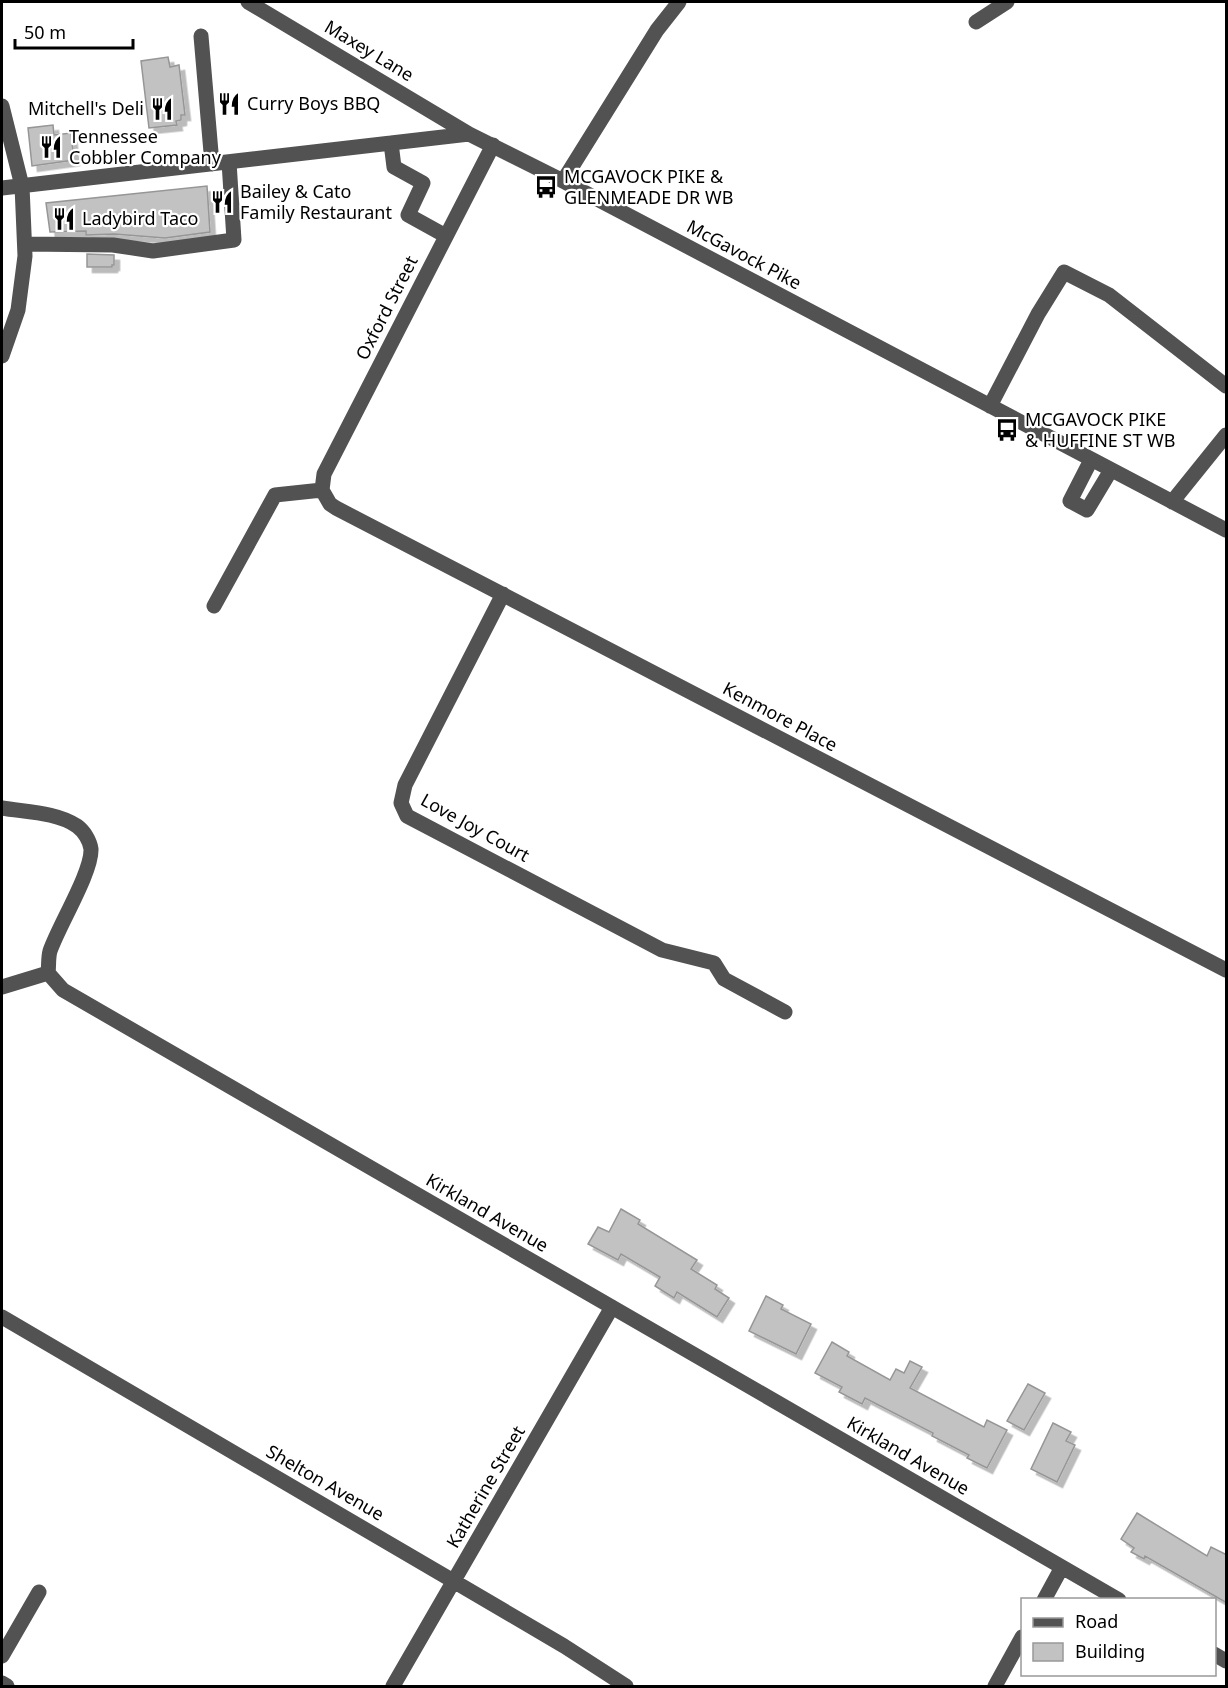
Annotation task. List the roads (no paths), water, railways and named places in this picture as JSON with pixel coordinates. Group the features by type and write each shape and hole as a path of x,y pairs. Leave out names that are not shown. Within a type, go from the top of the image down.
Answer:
{"street":[{"name":"Maxey Lane","path":"248,2 469,134"},
{"path":"563,181 639,57 679,2"},
{"path":"976,22 1007,2"},
{"path":"201,36 212,164"},
{"path":"2,106 22,186 25,244 18,310 2,356"},
{"path":"2,188 469,134"},
{"name":"McGavock Pike","path":"469,134 563,181 1227,530"},
{"path":"391,142 394,167 423,183 408,215 446,236"},
{"name":"Oxford Street","path":"322,490 324,474 493,145"},
{"path":"25,244 112,245 153,251 234,240 229,162"},
{"path":"990,406 1038,314 1064,272 1109,295 1227,386"},
{"path":"1172,502 1227,435"},
{"path":"1091,460 1070,501 1087,510 1111,470"},
{"path":"214,606 275,495 322,490"},
{"name":"Kenmore Place","path":"322,490 330,504 1227,970"},
{"name":"Love Joy Court","path":"503,594 405,785 401,803 407,816 663,950 714,963 724,979 785,1012"},
{"path":"2,808 53,816 76,825 89,841 91,850 87,871 49,954 48,973 2,987"},
{"name":"Kirkland Avenue","path":"48,973 63,990 1117,1598"},
{"name":"Katherine Street","path":"393,1686 612,1307"},
{"name":"Shelton Avenue","path":"2,1317 455,1581 626,1686"},
{"path":"1045,1598 1062,1567"},
{"path":"2,1656 39,1592"},
{"path":"995,1686 1021,1640"},
{"path":"2,1683 7,1686"}],"place":[{"name":"Curry Boys BBQ","path":"229,104"},
{"name":"Mitchell's Deli","path":"162,109"},
{"name":"Tennessee Cobbler Company","path":"51,147"},
{"name":"MCGAVOCK PIKE & GLENMEADE DR WB","path":"546,187"},
{"name":"Bailey & Cato Family Restaurant","path":"222,202"},
{"name":"Ladybird Taco","path":"64,219"},
{"name":"MCGAVOCK PIKE & HUFFINE ST WB","path":"1007,430"}]}
